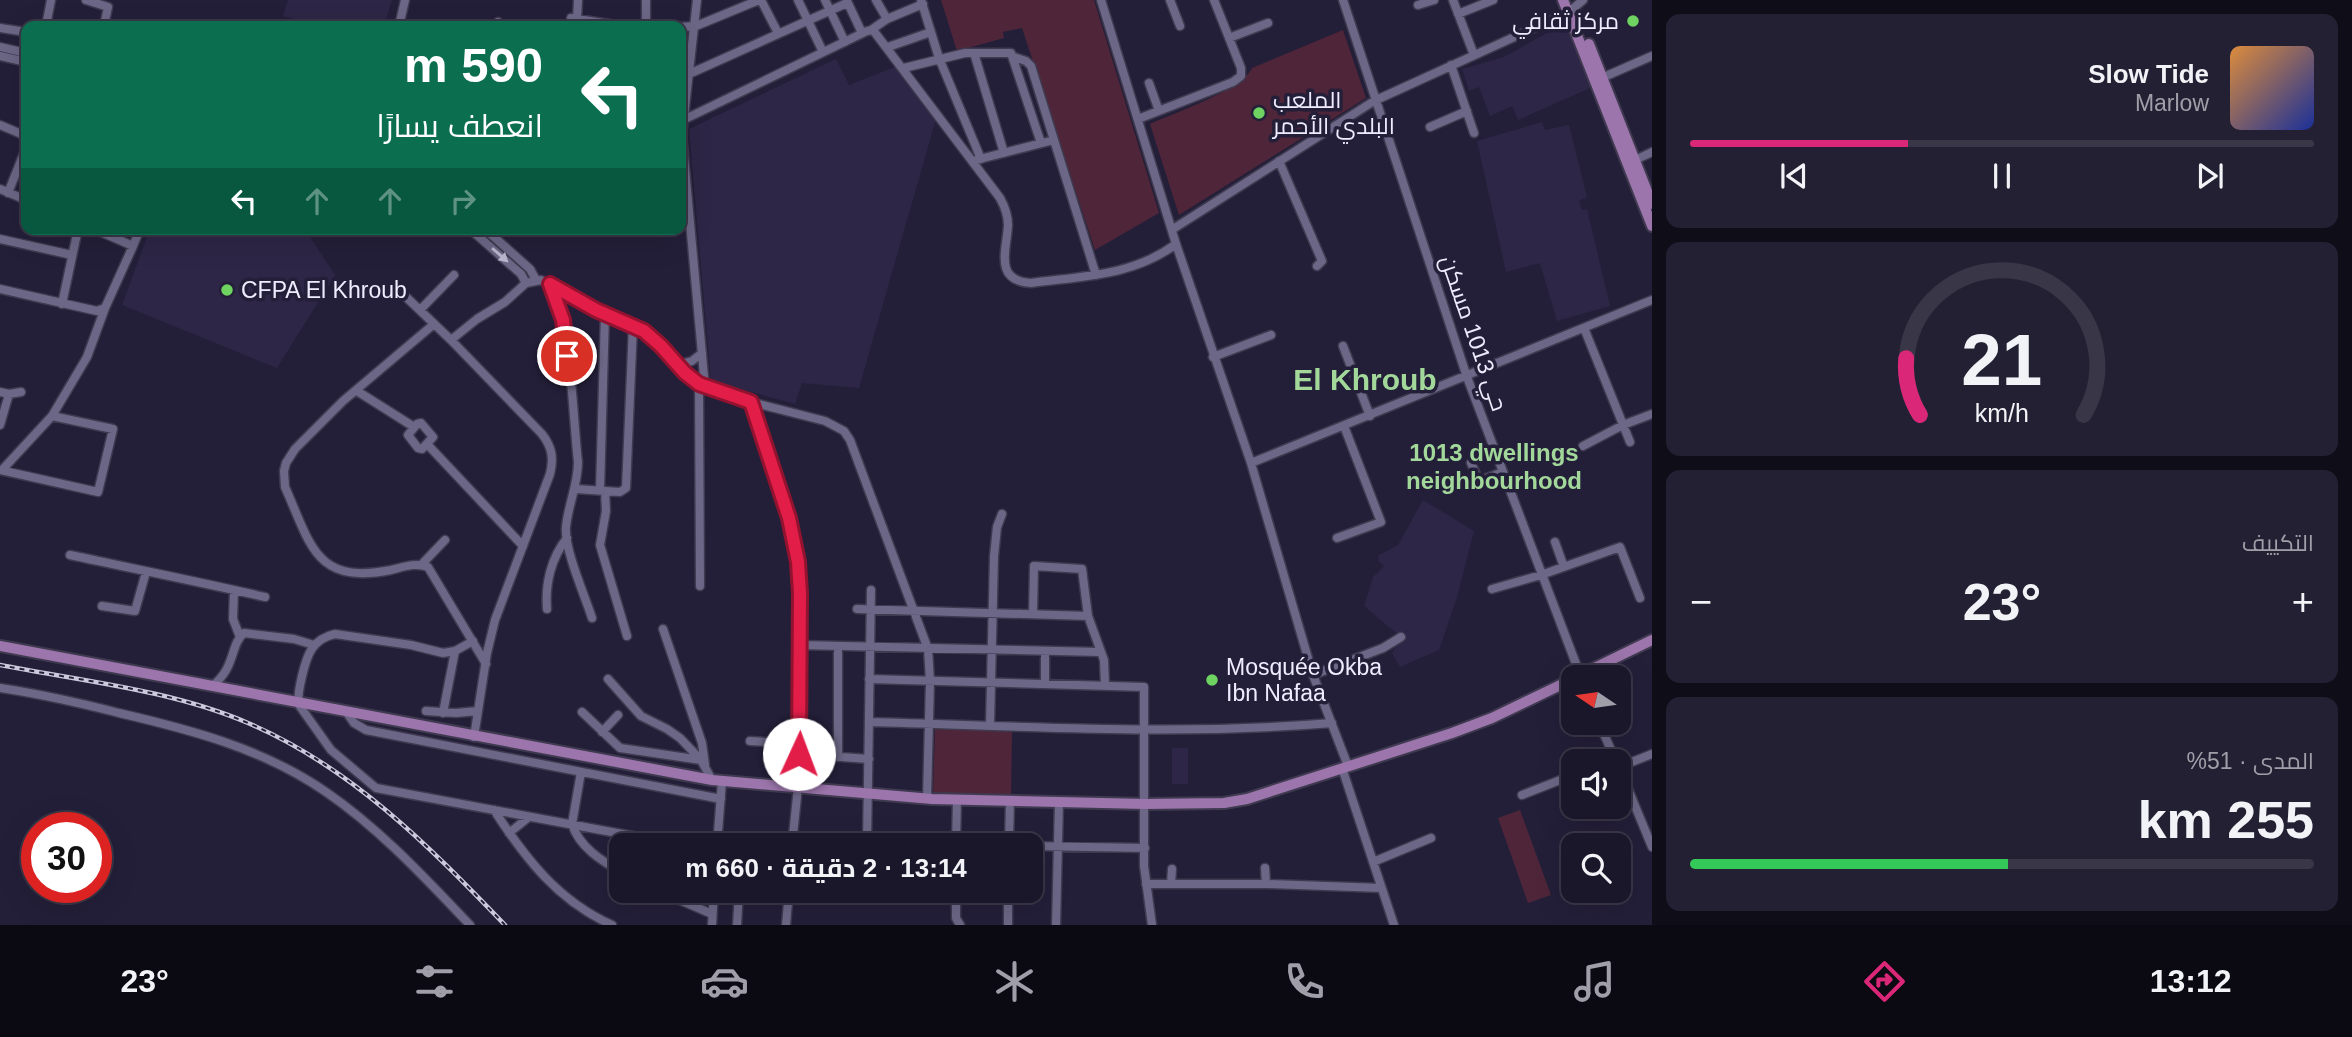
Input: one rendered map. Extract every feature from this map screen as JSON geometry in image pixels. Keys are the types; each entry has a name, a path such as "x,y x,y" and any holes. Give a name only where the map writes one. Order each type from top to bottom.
{"main road":[{"path":"1569,5 1652,204"},
{"path":"1599,79 1652,226"},
{"path":"1602,665 1652,640"},
{"path":"0,646 717,781 927,799 1145,804 1224,803 1247,799 1492,718 1561,685"},
{"path":"449,745 451,733"}],"street":[{"path":"47,21 51,0"},
{"path":"86,0 108,7 105,21"},
{"path":"399,21 405,0"},
{"path":"578,0 574,19 588,21"},
{"path":"646,0 646,21"},
{"path":"686,97 697,0"},
{"path":"686,27 696,26 760,0 778,33"},
{"path":"798,0 823,52"},
{"path":"825,0 845,42"},
{"path":"876,0 887,19"},
{"path":"1101,0 1176,244 1251,463 1313,675 1332,723 1394,925"},
{"path":"1170,0 1180,26"},
{"path":"1138,119 1233,82 1241,76 1241,68 1214,0"},
{"name":"حي 1013 مسكن","path":"1343,0 1374,101 1467,377 1574,665"},
{"path":"1418,5 1434,0"},
{"path":"1453,0 1474,55"},
{"path":"1458,14 1493,0"},
{"path":"1173,229 1363,104 1474,55 1583,0"},
{"path":"689,74 847,2 867,31"},
{"path":"686,119 922,2 939,58 977,160"},
{"path":"1229,38 1268,23"},
{"path":"0,28 21,31"},
{"path":"867,31 875,31 888,47 977,160 1000,198 1006,211 1008,226 1003,260 1012,277 1031,283 1116,272 1136,267 1176,244"},
{"path":"888,47 931,32"},
{"path":"0,47 21,51"},
{"path":"904,68 974,52 1006,52 1031,66 1096,275"},
{"path":"974,52 1004,153"},
{"path":"1599,79 1652,55"},
{"path":"0,56 21,61"},
{"path":"1014,57 1041,143"},
{"path":"1451,65 1474,133"},
{"path":"1149,83 1159,111"},
{"path":"1430,127 1467,111"},
{"path":"0,125 21,134"},
{"path":"977,160 1054,140"},
{"path":"1635,160 1652,152"},
{"path":"21,158 4,191 21,198"},
{"path":"1279,161 1322,261 1317,265"},
{"path":"686,182 702,354 700,586"},
{"path":"62,303 77,235"},
{"path":"108,235 133,246"},
{"path":"1,470 52,416 87,357 105,308 138,235"},
{"path":"477,235 521,274 526,283"},
{"path":"492,235 530,270 536,280"},
{"path":"0,239 72,255"},
{"path":"420,310 454,275"},
{"path":"451,340 477,319 500,306 526,283 536,280 550,284 633,326 656,341 677,365 702,385 751,402 825,421 844,431 850,440 928,649 930,681 927,799"},
{"path":"550,284 565,330 578,462 576,489 567,523 567,538 592,618"},
{"path":"0,289 97,312 105,308"},
{"path":"405,296 542,434 551,449 551,474 495,620 474,737"},
{"path":"1251,463 1652,300"},
{"path":"605,314 602,490 606,511 600,545 627,636"},
{"path":"434,324 335,408 290,455 284,471 285,488 311,546 324,562 341,572 361,575 422,564 445,540"},
{"path":"576,489 622,492 627,486 633,326"},
{"path":"1584,328 1630,442"},
{"path":"1213,357 1271,334"},
{"path":"1343,346 1370,416"},
{"path":"677,365 692,361 702,354"},
{"path":"357,391 414,427"},
{"path":"0,425 4,393 21,392"},
{"path":"751,402 794,540 800,585 799,754 793,833"},
{"path":"1583,446 1623,425 1652,414"},
{"path":"1,470 97,492 113,429 52,416"},
{"path":"421,424 432,435 433,438 428,444 420,449 409,438 408,433 421,424"},
{"path":"1337,538 1381,522 1344,426"},
{"path":"428,444 523,546"},
{"path":"1471,463 1479,481 1503,472"},
{"path":"990,725 994,543 1002,514"},
{"path":"547,609 548,580 557,553 567,538"},
{"path":"1555,542 1564,567"},
{"path":"1492,589 1620,547 1640,598"},
{"path":"70,555 265,597"},
{"path":"422,564 433,572 486,664"},
{"path":"1033,613 1034,566 1082,569 1088,616 1104,660 1105,685"},
{"path":"102,606 135,611 146,572"},
{"path":"212,686 230,666 240,637 233,619 234,590"},
{"path":"867,833 871,590"},
{"path":"857,609 1088,616"},
{"path":"663,629 703,748 703,763"},
{"path":"240,637 249,633 294,639 314,645"},
{"path":"472,641 443,653 411,645 335,635 320,640 306,659 298,702 328,748 376,788 619,833"},
{"path":"1313,675 1383,648 1401,637"},
{"path":"799,645 1100,652"},
{"path":"838,646 838,757"},
{"path":"443,713 455,650"},
{"path":"1045,651 1045,684"},
{"path":"608,679 641,716 676,735 717,781 721,799 718,833"},
{"path":"869,680 1144,687 1146,884 1152,925"},
{"path":"0,688 183,727 240,747 307,780 378,833 470,925"},
{"path":"426,710 443,713 478,711"},
{"path":"582,712 614,744 624,749 703,763"},
{"path":"347,713 354,723 366,730 721,799"},
{"path":"602,732 618,715"},
{"path":"870,722 1145,728 1275,727 1332,723"},
{"path":"1604,735 1610,748"},
{"path":"750,741 799,744"},
{"path":"799,754 869,759"},
{"path":"1631,762 1652,754"},
{"path":"581,772 572,824 580,840 609,864"},
{"path":"1522,795 1561,780"},
{"path":"1631,793 1650,834 1652,847"},
{"path":"956,833 957,799"},
{"path":"1009,833 1010,800"},
{"path":"1056,925 1059,801"},
{"path":"494,810 519,850 560,892 587,913 612,925"},
{"path":"509,833 530,817"},
{"path":"1373,863 1431,838"},
{"path":"1043,845 1145,848"},
{"path":"1265,868 1266,884"},
{"path":"1171,884 1172,869"},
{"path":"1146,884 1381,888"},
{"path":"687,903 712,914"},
{"path":"712,925 713,903"},
{"path":"737,925 738,903"},
{"path":"786,925 788,903"},
{"path":"956,903 956,918 960,925"},
{"path":"1008,903 1008,925"}],"shaded area":[{"path":"288,0 392,0 386,21 302,21 283,16"},
{"path":"941,0 1094,0 1159,213 1095,250 1022,28 1003,32 1004,38 957,51"},
{"path":"1565,23 1590,88 1518,120 1512,106 1490,116 1479,87 1469,91 1462,69 1504,57"},
{"name":"الملعب البلدي الأحمر","path":"1343,30 1366,98 1179,215 1150,124 1222,92 1246,76 1252,68"},
{"path":"836,59 849,85 895,67 936,119 859,388 802,383 795,404 711,381 689,129"},
{"path":"1542,122 1545,130 1569,125 1587,197 1579,201 1582,210 1587,209 1610,306 1557,321 1540,263 1506,272 1477,141"},
{"name":"CFPA El Khroub","path":"148,235 309,235 335,275 277,368 122,305"},
{"path":"1423,500 1474,531 1457,597 1439,650 1400,667 1392,653 1401,637 1364,606 1373,577 1384,566 1378,561 1379,555 1398,545"},
{"path":"935,729 1012,731 1011,795 933,793"},
{"path":"1172,748 1188,748 1188,784 1172,784"},
{"path":"1520,810 1551,895 1528,903 1498,818"}],"railway":[{"path":"0,665 188,702 248,723 285,741 321,762 386,810 447,866 505,925"}],"place":[{"name":"مركز ثقافي","path":"1633,21"},
{"name":"الملعب البلدي الأحمر","path":"1259,113"},
{"name":"CFPA El Khroub","path":"227,290"},
{"name":"Mosquée Okba Ibn Nafaa","path":"1212,680"}],"district":[{"name":"El Khroub","path":"1365,380"},
{"name":"1013 dwellings neighbourhood","path":"1494,467"}],"route":[{"path":"567,356 563,320 550,284 596,310 644,331 699,384 751,402 796,547 800,593 799,754"}]}
